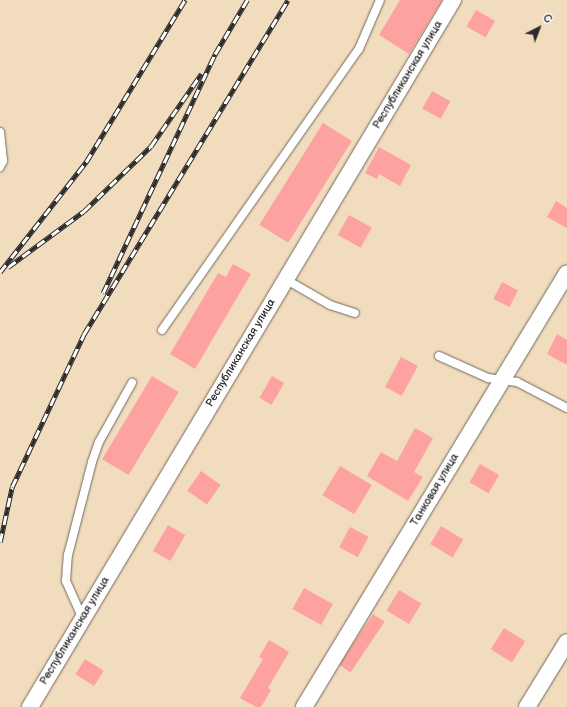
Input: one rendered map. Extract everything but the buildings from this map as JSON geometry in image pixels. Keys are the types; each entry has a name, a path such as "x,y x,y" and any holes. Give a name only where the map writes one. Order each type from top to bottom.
{"street":[{"name":"Республиканская улица","path":"30,707 285,278 453,0"},
{"name":"Танковая улица","path":"304,707 567,273"},
{"path":"527,707 567,642"}],"lane":[{"path":"162,330 359,49 380,0"},
{"path":"0,132 3,161 0,167"},
{"path":"285,278 330,305 355,313"},
{"path":"439,356 488,378 502,378 517,382 567,408"},
{"path":"83,619 66,581 68,555 92,462 99,442 132,383"}],"railway":[{"path":"0,272 86,162 185,0"},
{"path":"103,293 215,54 247,0"},
{"path":"0,542 12,487 84,334 288,0"},
{"path":"8,267 84,211 151,146 201,74"}]}
